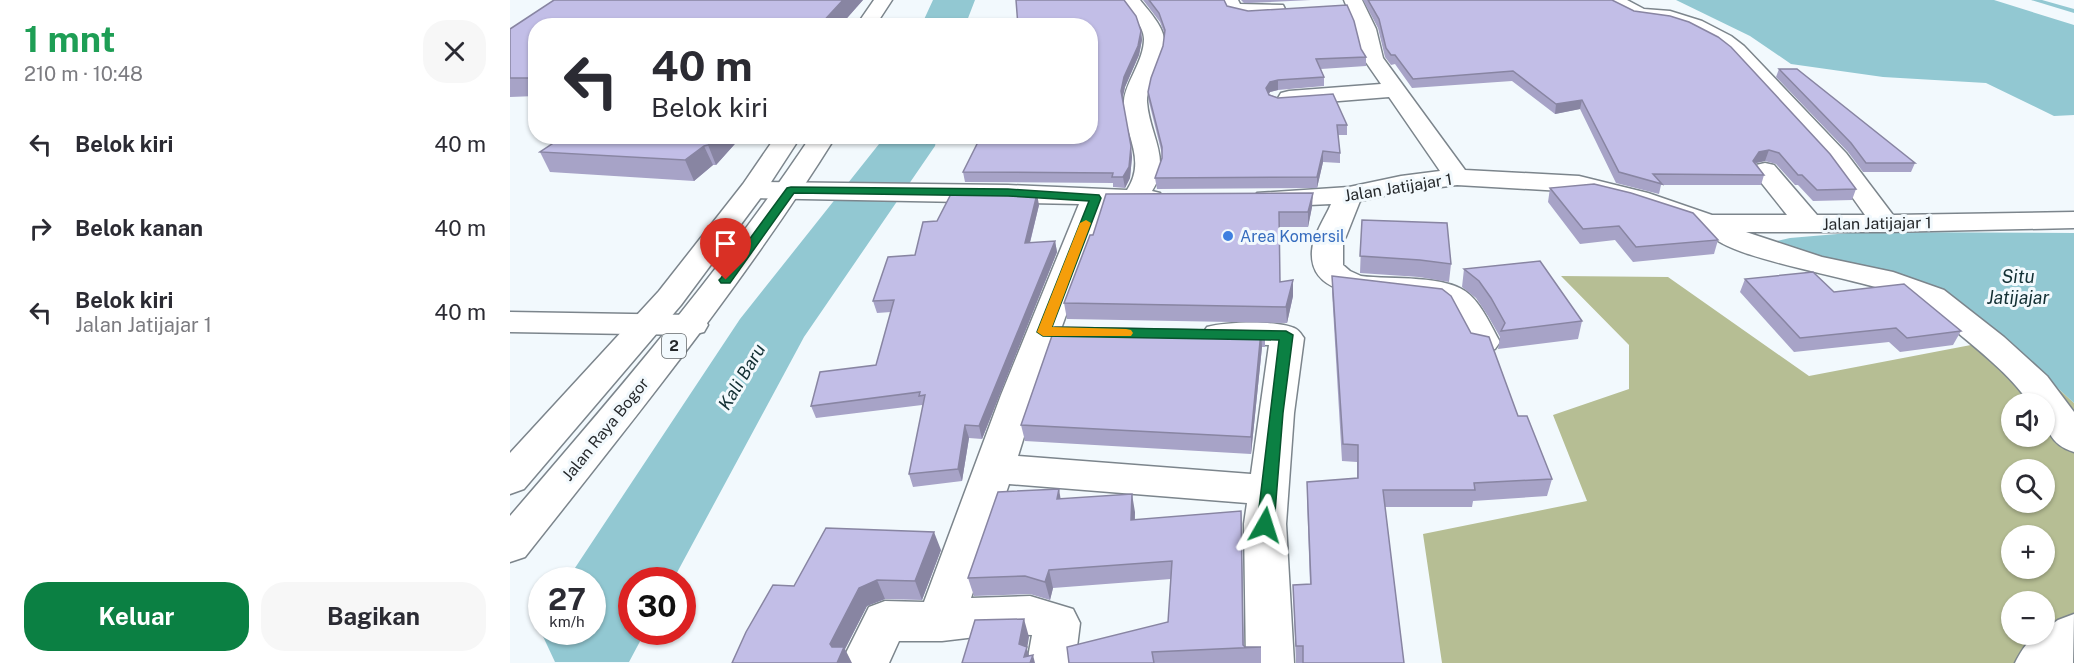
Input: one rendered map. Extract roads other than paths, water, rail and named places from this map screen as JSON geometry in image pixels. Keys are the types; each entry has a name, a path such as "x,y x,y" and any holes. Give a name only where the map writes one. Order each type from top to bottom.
{"main road":[{"path":"871,18 883,0"},
{"path":"1130,0 1144,17 1154,38 1150,60 1135,100 1148,159 1147,179 1134,199"},
{"path":"1229,0 1236,10 1297,8"},
{"path":"1613,0 1640,14 1670,16 1695,25 1724,40 1737,50 1837,158 1885,224"},
{"path":"1348,3 1366,29 1373,57 1456,177"},
{"path":"1279,99 1395,90"},
{"name":"2","path":"510,479 670,298 753,190 784,144"},
{"name":"Jalan Raya Bogor","path":"510,545 692,325 791,190 819,144"},
{"path":"1765,171 1809,224"},
{"name":"Jalan Jatijajar 1","path":"1239,199 1349,195 1401,184 1456,177 1579,184 1638,199 1710,223 1885,224 2074,220"},
{"path":"753,190 1008,193 1169,199"},
{"path":"1349,195 1327,252 1328,266 1335,278 1355,285 1434,291 1451,296 1463,306 1483,342"},
{"path":"940,621 1019,395 1095,198"},
{"path":"1710,223 1717,230 1745,242 1815,264 1882,279 1933,297 1992,344 2035,384 2074,439"},
{"path":"510,322 692,325"},
{"path":"1043,332 1079,332"},
{"path":"1187,334 1286,335 1265,525 1270,663"},
{"path":"995,469 1269,490"},
{"path":"865,663 885,621 940,621 993,615 1041,615 1058,623 1051,663"},
{"path":"2039,663 2074,634"}],"water":[{"path":"1676,0 1994,0 2074,25 2074,115 2054,116 1986,83 1883,77 1791,64 1750,36"},
{"name":"Situ Jatijajar","path":"1861,232 2074,233 2074,403 2050,381 1997,340 1772,242 1790,238"}],"waterway":[{"name":"Kali Baru","path":"946,18 954,0"},
{"path":"2034,0 2074,11"},
{"name":"Kali Baru","path":"606,606 767,335 907,144"}],"place":[{"name":"Area Komersil","path":"1228,236"}]}
